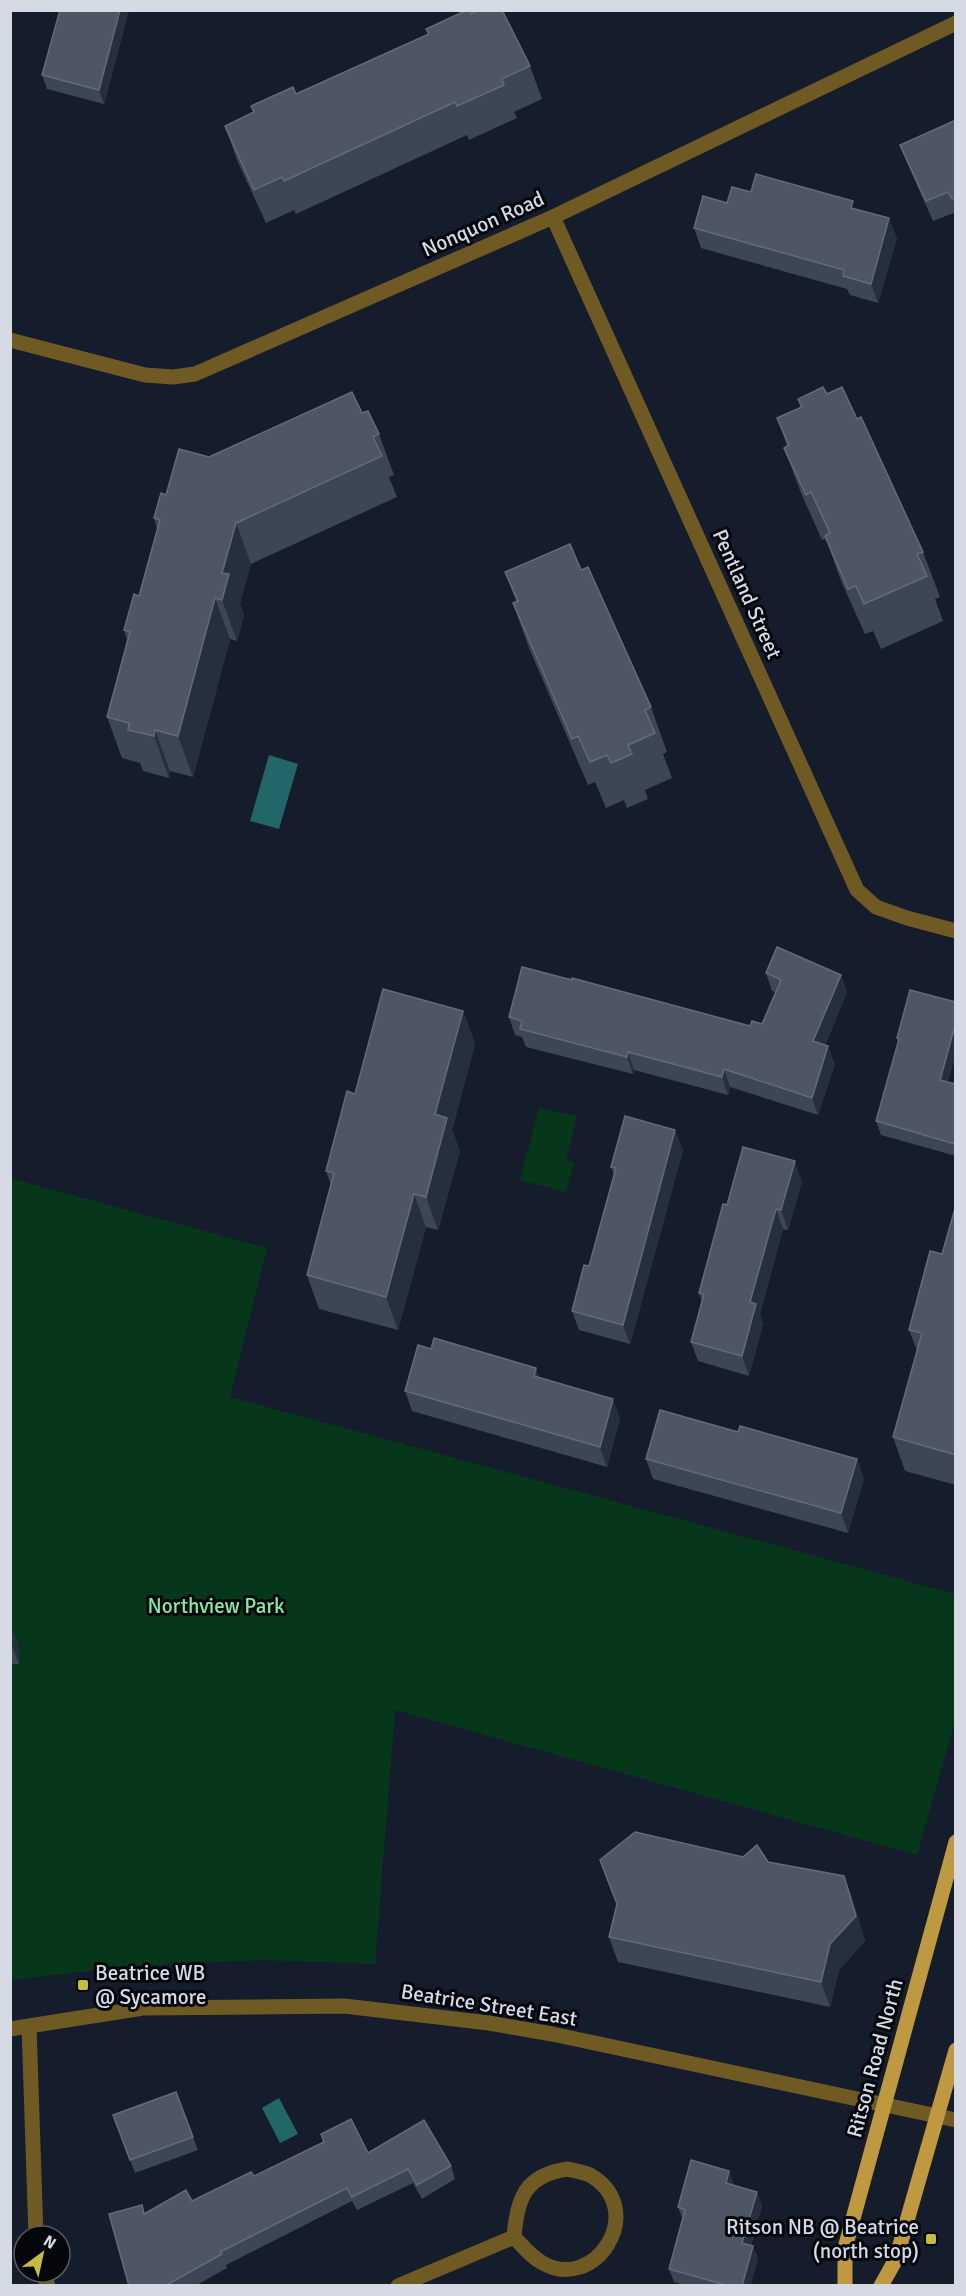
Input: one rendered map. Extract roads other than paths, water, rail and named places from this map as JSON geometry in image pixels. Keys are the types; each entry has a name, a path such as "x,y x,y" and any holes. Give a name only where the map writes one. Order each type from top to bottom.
{"main road":[{"name":"Ritson Road North","path":"845,2286 845,2248 956,1842"},
{"path":"881,2286 896,2259 956,2050"}],"street":[{"name":"Nonquon Road","path":"10,340 145,375 172,377 195,374 553,218 956,23"},
{"name":"Pentland Street","path":"553,218 858,890 876,908 956,931"},
{"name":"Beatrice Street East","path":"10,2029 143,2008 344,2006 489,2023 552,2034 956,2120"},
{"path":"29,2026 36,2224"},
{"path":"567,2169 588,2174 602,2184 616,2212 615,2227 609,2244 603,2252 589,2263 569,2269 551,2267 540,2262 514,2237 516,2214 523,2194 534,2180 550,2171 567,2169"},
{"path":"399,2286 514,2237"}],"place":[{"name":"Beatrice WB @ Sycamore","path":"83,1985"},
{"name":"Ritson NB @ Beatrice (north stop)","path":"931,2239"}],"park label":[{"name":"Northview Park","path":"216,1606"}]}
